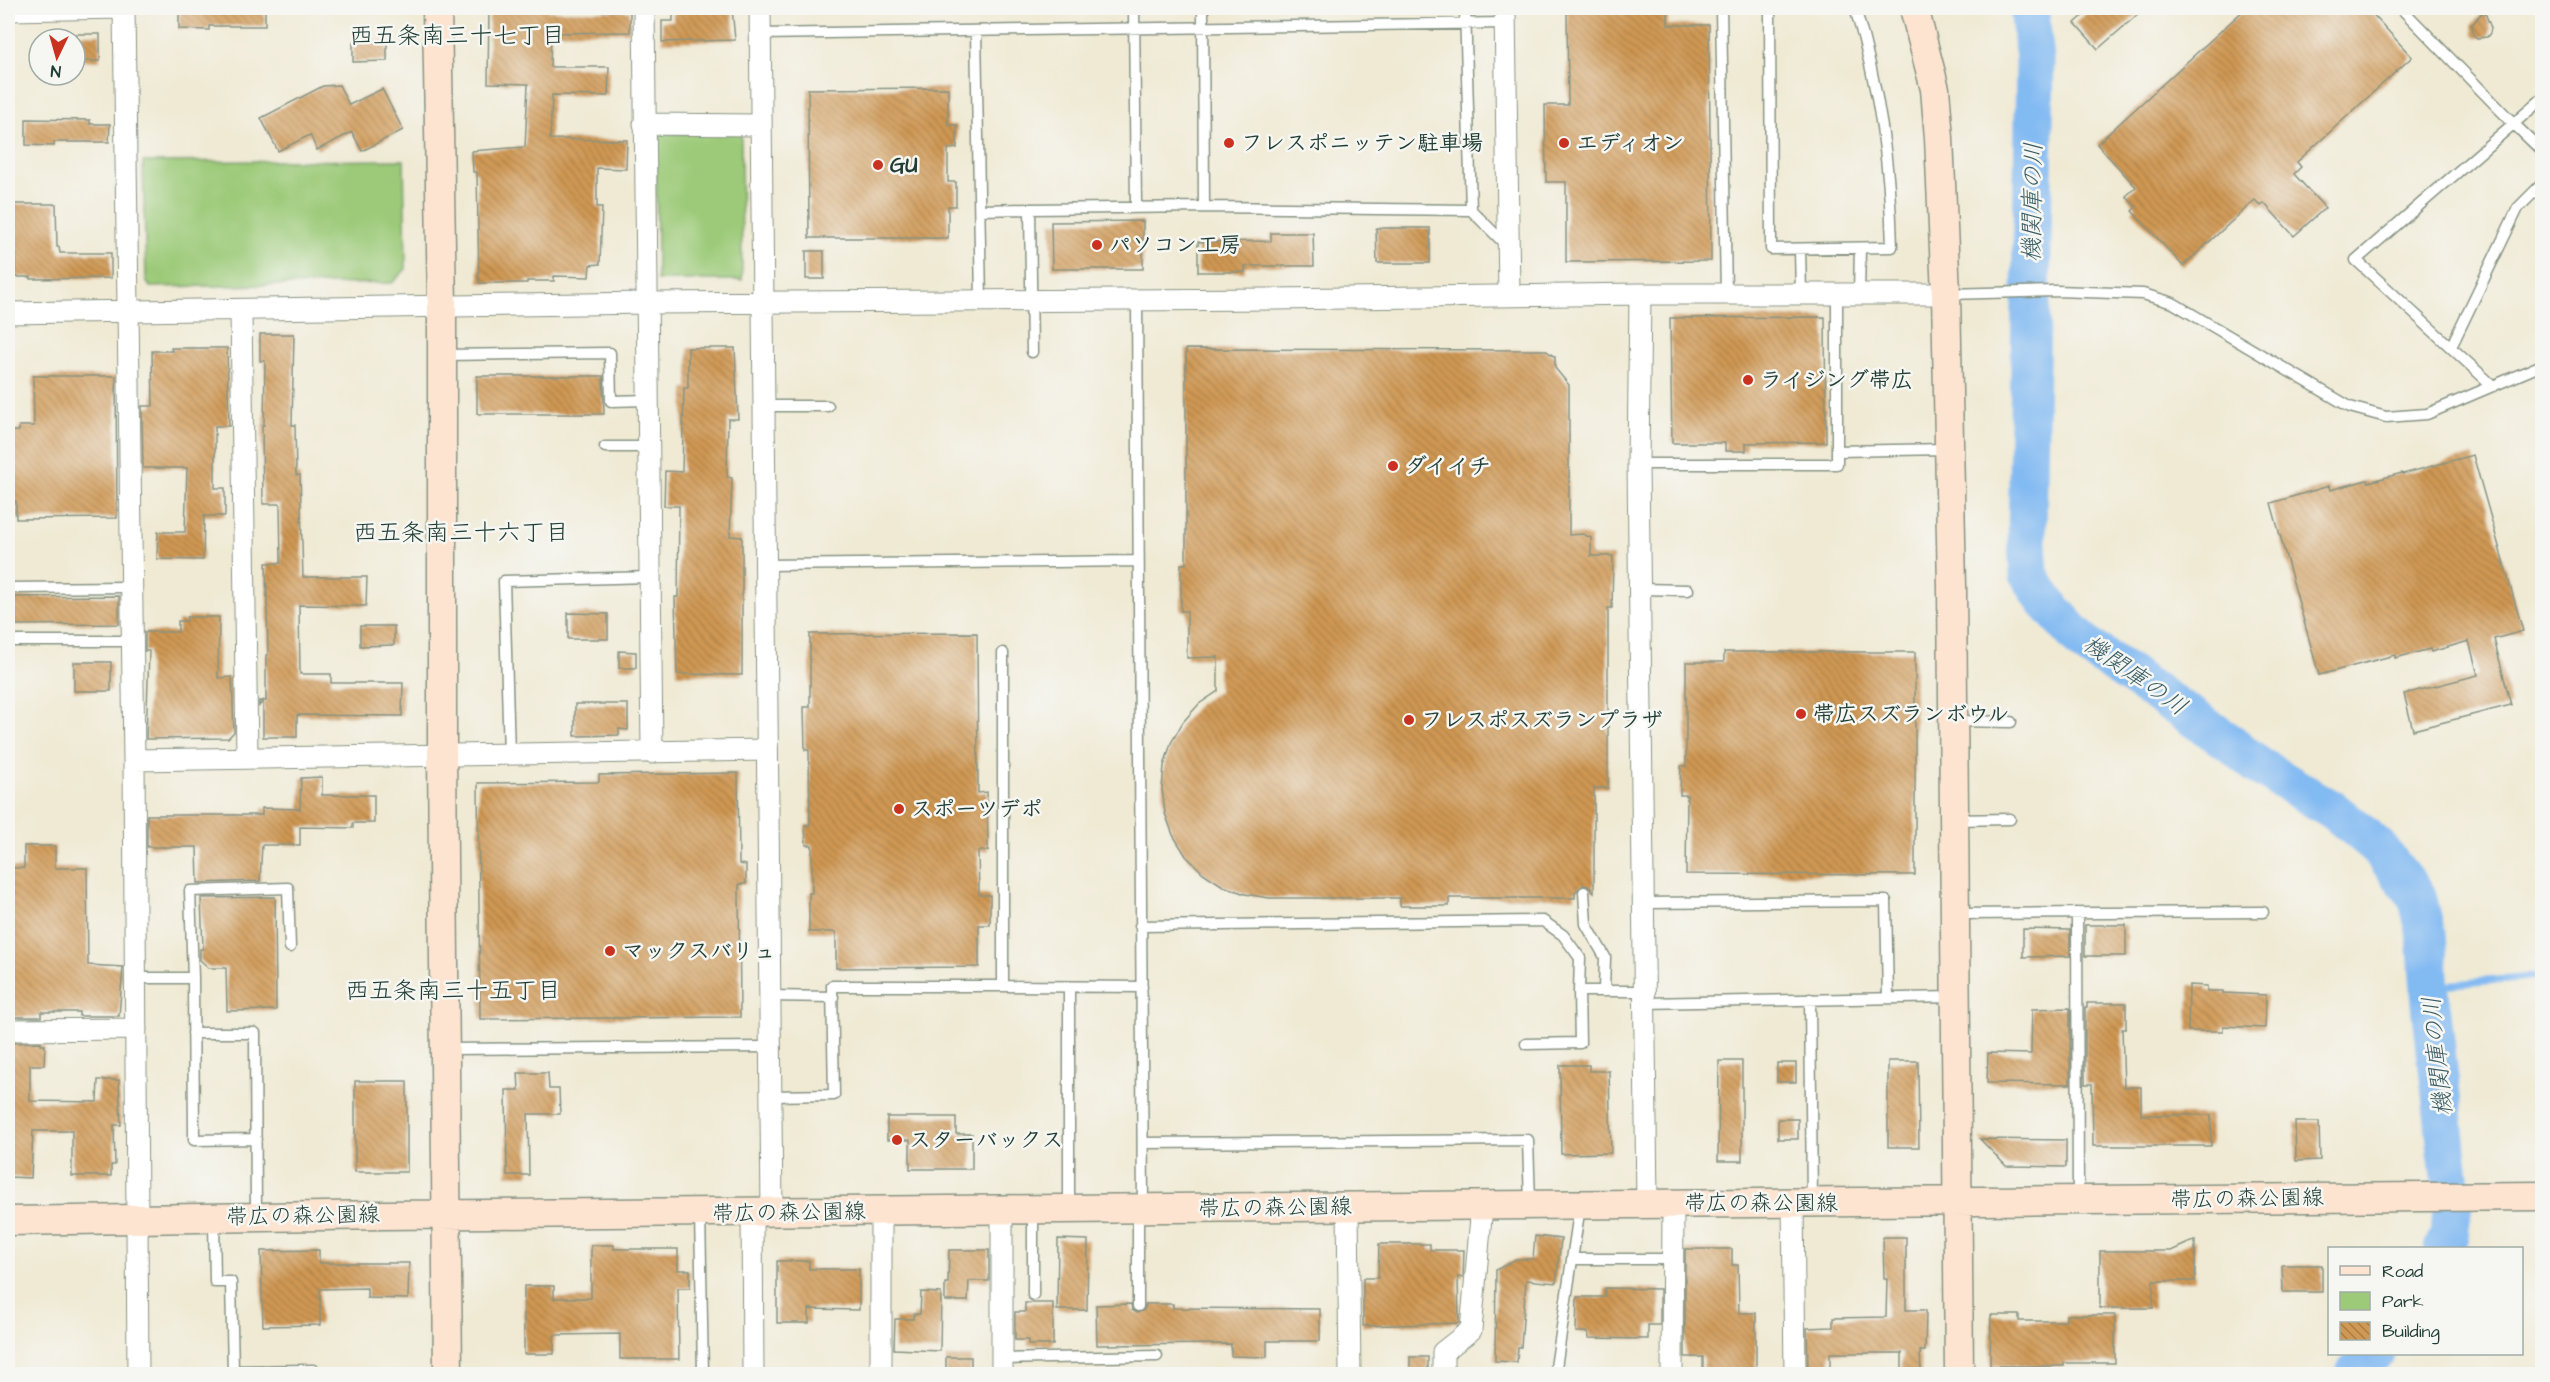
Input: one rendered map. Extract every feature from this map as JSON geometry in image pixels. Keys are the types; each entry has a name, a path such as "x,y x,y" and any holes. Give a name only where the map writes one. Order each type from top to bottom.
{"street":[{"path":"8,10 124,8 134,760 138,1374"},
{"path":"437,8 442,307 442,755 448,1374"},
{"path":"644,8 652,753"},
{"path":"753,1374 770,1096 760,8"},
{"path":"1914,8 1935,89 1940,138 1946,294 1959,1374"},
{"path":"1506,15 1509,296"},
{"path":"644,124 760,125"},
{"path":"1640,294 1638,464 1645,997 1660,1204 1673,1259 1672,1374"},
{"path":"8,313 647,303 1640,294 1946,294"},
{"path":"241,310 247,758"},
{"path":"134,760 766,750"},
{"path":"8,1030 136,1029"},
{"name":"帯広の森公園線","path":"8,1221 2542,1196"},
{"path":"1795,1374 1802,1202"},
{"path":"1443,1374 1443,1352 1471,1330 1482,1206"},
{"path":"1348,1208 1350,1374"},
{"path":"1002,1211 1002,1366"},
{"path":"881,1212 881,1374"}],"lane":[{"path":"1134,8 1136,208"},
{"path":"1203,8 1204,207"},
{"path":"1465,8 1471,210"},
{"path":"1721,8 1726,294"},
{"path":"1770,8 1771,249 1892,247 1891,195 1879,98 1855,8"},
{"path":"2401,8 2542,151"},
{"path":"760,34 1466,24 1506,15"},
{"path":"976,31 981,301"},
{"path":"2493,386 2356,260 2542,99"},
{"path":"2451,347 2518,208 2542,184"},
{"path":"980,210 1204,207 1471,210 1509,247"},
{"path":"1030,209 1032,352"},
{"path":"1859,294 1860,248"},
{"path":"1800,249 1801,294"},
{"path":"1946,294 2056,291 2143,294 2173,303 2350,407 2386,417 2427,414 2542,365"},
{"path":"1638,464 1837,464 1837,294"},
{"path":"1137,300 1143,1143 1138,1306"},
{"path":"442,355 610,353 611,401 648,400"},
{"path":"765,406 828,406"},
{"path":"605,447 649,447"},
{"path":"1837,451 1949,449"},
{"path":"765,565 1138,561"},
{"path":"509,754 504,581 650,577"},
{"path":"8,588 131,587"},
{"path":"1640,589 1688,590"},
{"path":"8,640 132,641"},
{"path":"1003,653 1004,986"},
{"path":"1952,721 2012,722"},
{"path":"1954,819 2010,819"},
{"path":"256,1140 194,1140 190,891 288,888 290,947"},
{"path":"1584,892 1587,924 1605,957 1604,991"},
{"path":"1644,903 1886,902 1888,998"},
{"path":"1953,914 2263,912"},
{"path":"2077,913 2078,1201"},
{"path":"1140,926 1543,921 1563,935 1580,958 1580,1043 1526,1044"},
{"path":"135,978 193,978"},
{"path":"770,1096 834,1095 832,986 1142,987"},
{"path":"1069,987 1069,1210"},
{"path":"1579,991 1604,991 1645,997 1809,999 1954,997"},
{"path":"769,996 833,997"},
{"path":"1802,1202 1809,999"},
{"path":"193,1033 255,1033 256,1217"},
{"path":"445,1049 770,1047"},
{"path":"1143,1143 1528,1140 1530,1206"},
{"path":"1555,1374 1580,1206"},
{"path":"1032,1211 1033,1295"},
{"path":"700,1214 703,1374"},
{"path":"214,1218 215,1282 231,1282 233,1373 313,1370"},
{"path":"1572,1259 1673,1259"},
{"path":"1002,1366 1157,1356"}],"green space":[{"path":"741,133 742,280 657,280 656,134"},
{"path":"404,160 406,269 392,283 150,287 146,280 143,162"}],"building":[{"path":"179,8 265,8 265,26 209,26 209,30 179,29"},
{"path":"489,8 630,11 630,32 551,33 550,67 609,67 608,96 552,95 550,139 627,140 626,169 597,168 597,207 602,207 600,264 590,265 589,277 554,276 554,281 479,283 477,172 473,172 472,151 525,147 528,84 488,83"},
{"path":"673,8 732,8 735,40 662,42 662,21 673,21"},
{"path":"1567,8 1668,8 1668,25 1709,25 1711,261 1566,262 1566,182 1546,182 1545,105 1568,105"},
{"path":"2092,8 2145,8 2098,49 2075,23"},
{"path":"2246,8 2367,8 2412,57 2297,162 2301,167 2294,174 2325,208 2294,236 2264,203 2261,206 2255,200 2183,266 2132,211 2136,207 2126,196 2136,187 2097,144"},
{"path":"2484,10 2491,28 2490,33 2487,37 2477,38 2473,35 2472,25"},
{"path":"87,34 100,34 100,61 87,61"},
{"path":"387,41 387,61 353,62 353,42"},
{"path":"339,85 349,105 382,89 403,130 362,151 352,132 317,150 310,135 278,151 261,118 323,86"},
{"name":"GU","path":"948,88 948,125 957,125 957,148 948,149 948,182 956,182 956,206 948,206 948,238 809,238 808,89"},
{"path":"26,119 90,120 90,124 110,124 109,142 54,142 54,146 26,145"},
{"path":"10,204 56,204 57,247 60,253 111,253 111,278 31,279 31,277 15,277 15,226 10,226"},
{"name":"パソコン工房","path":"1143,221 1143,269 1052,269 1051,222"},
{"path":"1376,228 1430,228 1430,263 1377,263"},
{"path":"1271,233 1313,233 1314,266 1245,266 1245,272 1198,272 1198,242 1271,241"},
{"path":"806,251 824,251 824,279 806,279"},
{"name":"ライジング帯広","path":"1825,317 1826,442 1746,443 1746,451 1725,451 1725,443 1672,443 1670,318"},
{"path":"260,334 294,334 292,425 295,425 296,475 300,475 303,577 367,577 366,606 299,605 300,674 331,674 331,683 403,683 402,716 297,715 297,737 263,737 263,701 266,701 266,655 268,655 266,563 281,563 280,504 263,504 262,425 264,425 265,361 260,361"},
{"path":"171,348 227,348 229,426 215,426 215,488 225,488 225,516 204,516 203,560 157,559 158,532 185,532 187,468 143,468 142,406 153,406 152,351 172,351"},
{"path":"688,348 735,348 738,419 728,419 727,477 732,478 730,536 742,537 742,675 677,674 675,597 678,597 679,506 664,506 665,471 682,472 684,388 688,388"},
{"path":"1186,349 1545,350 1555,357 1555,368 1569,385 1569,535 1583,534 1591,538 1591,556 1613,556 1612,608 1608,608 1608,788 1594,788 1594,892 1588,886 1583,885 1575,892 1575,898 1449,898 1449,906 1400,906 1400,898 1269,898 1245,894 1223,886 1203,873 1186,856 1173,835 1165,813 1162,789 1164,766 1171,743 1183,722 1199,704 1218,691 1218,657 1187,658 1187,611 1181,611 1181,564 1186,564"},
{"path":"33,376 116,376 117,518 16,519 16,501 8,501 8,431 19,431 19,426 34,426"},
{"path":"477,376 603,376 604,414 477,414"},
{"path":"2473,455 2523,631 2494,639 2511,705 2413,730 2404,694 2478,675 2469,641 2431,652 2430,649 2395,658 2395,655 2319,675 2271,503 2329,486 2330,490 2367,480 2368,482"},
{"path":"119,596 119,624 8,625 8,597"},
{"path":"568,613 608,614 608,639 568,639"},
{"path":"187,617 219,617 218,678 232,677 234,732 228,738 146,739 149,651 145,651 145,632 178,632 178,621 187,621"},
{"path":"360,626 394,626 394,645 360,646"},
{"name":"スポーツデポ","path":"977,633 978,793 987,792 988,851 978,851 979,895 990,895 990,925 979,925 979,967 836,968 836,932 809,932 812,845 806,845 805,825 810,825 809,750 805,750 804,707 810,707 810,634"},
{"path":"619,651 636,652 636,668 619,668"},
{"name":"帯広スズランボウル","path":"1724,652 1915,652 1915,875 1686,874 1687,795 1680,795 1681,766 1686,766 1686,662 1724,662"},
{"path":"74,662 111,662 111,691 74,691"},
{"path":"575,704 628,704 628,730 619,729 619,735 575,736"},
{"name":"マックスバリュ","path":"738,773 739,864 746,865 746,884 739,884 740,1017 480,1019 478,783 599,782 599,775"},
{"path":"322,777 322,795 374,795 374,823 353,823 353,828 300,827 300,845 262,845 260,881 198,883 197,847 147,847 147,815 262,815 262,808 300,809 301,778"},
{"path":"24,846 55,846 55,868 87,868 88,965 123,967 119,1016 79,1016 79,1012 41,1012 41,1017 8,1017 8,868 24,868"},
{"path":"275,897 276,1010 227,1011 226,968 209,968 200,960 200,949 203,949 201,898"},
{"path":"2085,925 2126,925 2126,956 2085,956"},
{"path":"2023,929 2070,930 2070,956 2023,957"},
{"path":"2189,985 2207,986 2207,991 2266,995 2265,1028 2223,1026 2223,1031 2188,1031"},
{"path":"2087,1003 2126,1003 2126,1029 2122,1029 2124,1087 2141,1087 2141,1115 2211,1115 2211,1146 2093,1146 2092,1084 2085,1084 2085,1008 2087,1008"},
{"path":"2070,1008 2070,1084 1987,1083 1988,1053 2031,1054 2032,1009"},
{"path":"41,1042 41,1045 45,1045 44,1065 30,1065 30,1101 97,1102 98,1080 119,1080 121,1125 114,1125 115,1165 111,1165 111,1176 72,1176 72,1131 33,1131 31,1178 8,1177 8,1043"},
{"path":"1719,1061 1742,1061 1742,1161 1718,1161"},
{"path":"1888,1061 1918,1061 1919,1147 1888,1147"},
{"path":"1777,1063 1796,1063 1796,1082 1777,1082"},
{"path":"1560,1065 1589,1065 1589,1071 1609,1071 1611,1153 1561,1154"},
{"path":"518,1073 548,1073 549,1089 559,1089 560,1114 528,1114 529,1175 507,1175 506,1090 519,1090"},
{"path":"355,1081 407,1081 407,1172 355,1172"},
{"path":"887,1117 956,1117 956,1134 972,1134 972,1169 910,1169 910,1140 887,1140"},
{"path":"1778,1119 1798,1119 1798,1139 1778,1139"},
{"path":"2295,1122 2319,1122 2320,1160 2296,1161"},
{"path":"1980,1139 2066,1140 2066,1167 2006,1166"},
{"path":"1535,1236 1561,1239 1556,1283 1526,1280 1521,1347 1518,1347 1517,1362 1495,1361 1496,1270 1516,1259 1533,1259"},
{"path":"1883,1237 1906,1237 1906,1310 1926,1310 1925,1351 1920,1351 1921,1374 1902,1374 1902,1353 1830,1353 1830,1374 1808,1374 1807,1328 1833,1327 1833,1318 1886,1317 1887,1279 1884,1279"},
{"path":"1058,1239 1088,1240 1087,1310 1057,1310"},
{"path":"2195,1240 2195,1281 2153,1281 2153,1308 2100,1308 2100,1251 2171,1251"},
{"path":"1379,1244 1430,1244 1430,1250 1464,1250 1463,1277 1458,1277 1459,1323 1363,1326 1363,1278 1378,1278"},
{"path":"591,1245 614,1245 614,1249 678,1249 678,1270 690,1270 690,1288 678,1288 679,1359 620,1359 620,1334 554,1335 554,1354 524,1354 524,1286 554,1286 554,1298 591,1298"},
{"path":"1685,1249 1732,1249 1732,1265 1738,1265 1739,1313 1756,1313 1756,1374 1703,1370 1703,1357 1685,1357"},
{"path":"319,1250 319,1263 409,1263 408,1299 367,1298 367,1288 320,1289 320,1325 263,1326 261,1251"},
{"path":"949,1250 989,1250 989,1281 969,1281 968,1301 945,1301"},
{"path":"777,1261 809,1261 809,1269 859,1269 859,1310 809,1309 809,1323 777,1323"},
{"path":"2282,1265 2322,1265 2322,1292 2283,1292"},
{"path":"1605,1288 1660,1289 1660,1325 1648,1325 1648,1339 1589,1338 1588,1332 1576,1332 1577,1297 1605,1297"},
{"path":"921,1292 941,1293 940,1351 894,1349 895,1319 913,1319 914,1314 920,1314"},
{"path":"1025,1303 1053,1303 1053,1345 1028,1345 1028,1340 1015,1340 1015,1312 1025,1312"},
{"path":"1131,1304 1132,1310 1137,1313 1144,1310 1146,1304 1173,1304 1173,1308 1320,1309 1320,1341 1267,1341 1267,1357 1231,1356 1231,1344 1097,1345 1096,1305"},
{"path":"1991,1315 2019,1315 2019,1321 2066,1321 2066,1315 2115,1315 2115,1363 1990,1366"},
{"path":"946,1357 971,1357 971,1374 946,1374"},
{"path":"1410,1357 1428,1357 1428,1374 1410,1374"}],"waterway":[{"name":"機関庫の川","path":"2029,8 2035,59 2027,543 2029,575 2046,602 2084,644 2232,744 2257,765 2333,810 2377,846 2417,896 2426,934 2431,1004 2453,1204 2449,1236 2444,1247"},
{"path":"2431,986 2542,976"},
{"name":"機関庫の川","path":"2355,1374 2374,1355"}],"place":[{"name":"フレスポニッテン駐車場","path":"1229,143"},
{"name":"エディオン","path":"1564,143"},
{"name":"GU","path":"878,165"},
{"name":"パソコン工房","path":"1097,245"},
{"name":"ライジング帯広","path":"1748,380"},
{"name":"ダイイチ","path":"1393,466"},
{"name":"帯広スズランボウル","path":"1801,714"},
{"name":"フレスポスズランプラザ","path":"1409,720"},
{"name":"スポーツデポ","path":"899,809"},
{"name":"マックスバリュ","path":"610,951"},
{"name":"スターバックス","path":"897,1140"}],"district":[{"name":"西五条南三十七丁目","path":"457,36"},
{"name":"西五条南三十六丁目","path":"461,533"},
{"name":"西五条南三十五丁目","path":"453,991"}]}
